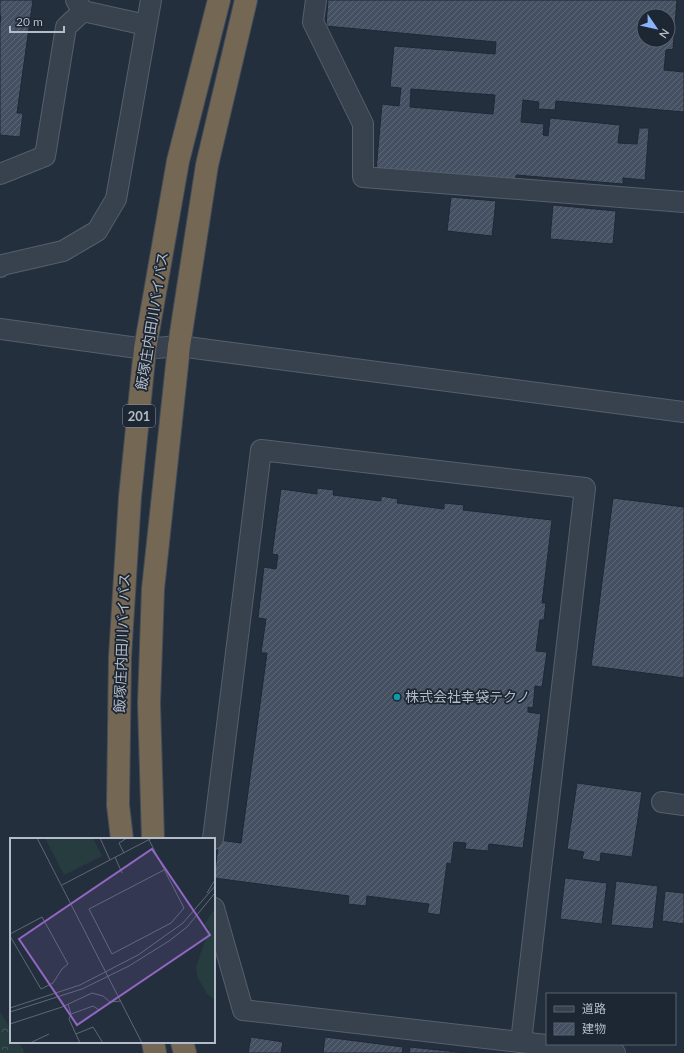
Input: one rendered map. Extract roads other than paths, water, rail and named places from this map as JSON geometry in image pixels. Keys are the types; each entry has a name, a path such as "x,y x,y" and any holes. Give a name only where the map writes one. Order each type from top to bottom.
{"highway":[{"name":"飯塚庄内田川バイパス","path":"122,838 118,805 120,657 130,497 145,349 178,161 219,0"},
{"name":"飯塚庄内田川バイパス","path":"154,838 148,704 153,589 179,346 207,165 246,0"},
{"path":"153,1043 156,1053"}],"street":[{"path":"0,267 2,265 63,251 97,231 116,199 151,0"},
{"path":"316,0 313,22 363,124 363,177 684,202"},
{"path":"0,174 45,156 66,27 80,5 146,26"},
{"path":"0,329 145,349 179,346 684,412"},
{"path":"213,838 261,450 585,488 521,1042"},
{"path":"662,802 684,806"},
{"path":"215,912 243,1010 546,1045"},
{"path":"547,1045 615,1053"}],"place":[{"name":"株式会社幸袋テクノ","path":"397,697"}]}
